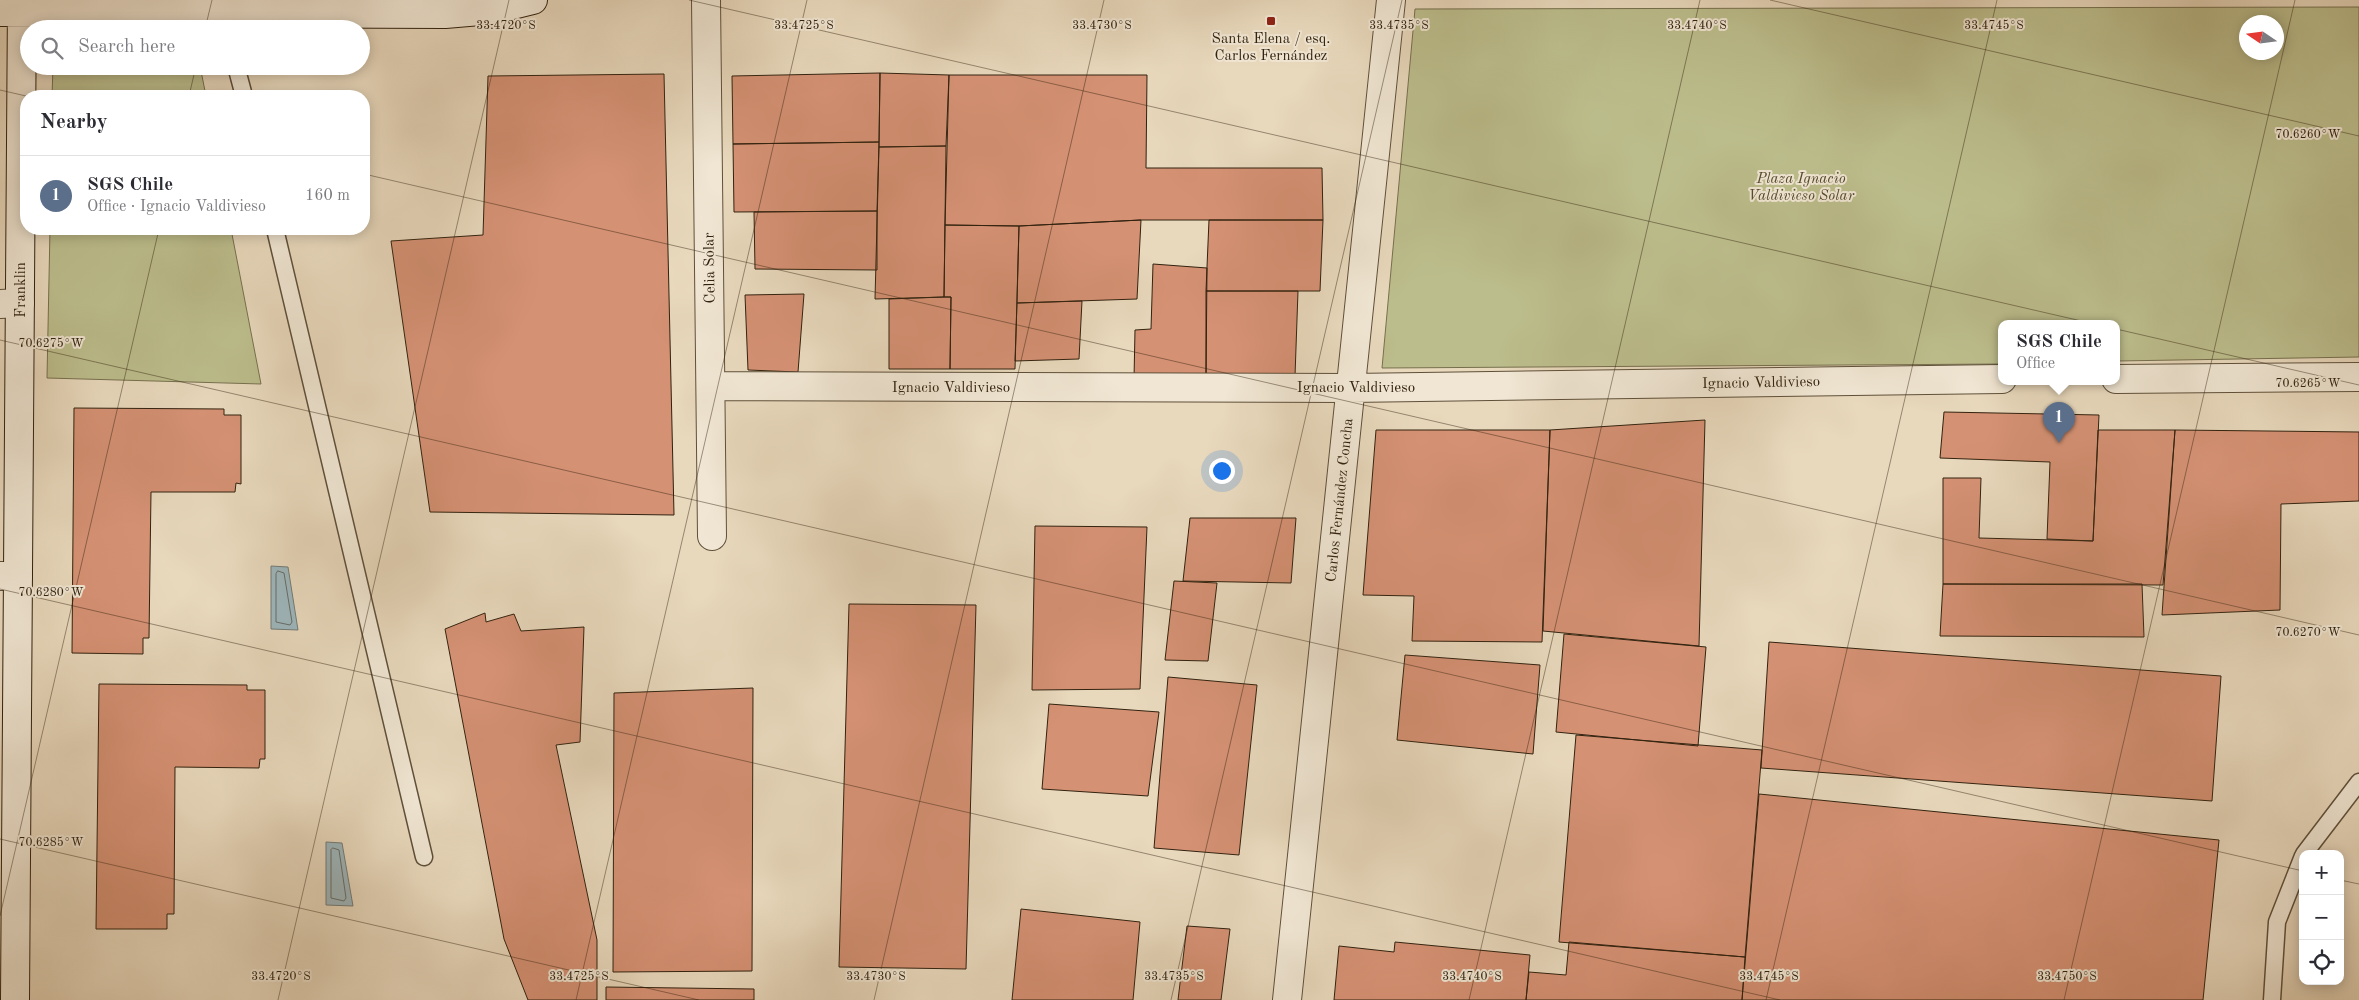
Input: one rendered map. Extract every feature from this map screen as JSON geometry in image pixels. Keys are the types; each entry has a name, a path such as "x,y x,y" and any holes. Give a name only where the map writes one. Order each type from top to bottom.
{"street":[{"path":"260,20 461,14 492,10 533,0"},
{"name":"Celia Solar","path":"706,0 712,536"},
{"name":"Carlos Fernández Concha","path":"1286,1000 1391,0"},
{"path":"14,8 210,20"},
{"name":"Franklin","path":"14,8 10,304 8,852 15,1000"},
{"path":"2120,378 2359,377"},
{"name":"Ignacio Valdivieso","path":"711,386 1351,388 1998,379"}],"lane":[{"path":"238,75 242,90"},
{"path":"276,235 424,857"},
{"path":"2307,850 2359,782"},
{"path":"2272,1000 2277,922 2299,865"}],"green space":[{"name":"Plaza Ignacio Valdivieso Solar","path":"2359,7 2359,357 2120,361 2120,320 1998,320 1998,364 1382,368 1415,9"},
{"path":"53,75 202,75 205,90 52,90"},
{"path":"50,235 232,235 261,384 47,378"}],"water":[{"path":"271,566 288,567 298,630 271,629"},
{"path":"326,842 342,843 353,906 326,905"}],"building":[{"path":"880,73 879,142 733,144 732,76"},
{"path":"880,73 949,75 946,146 879,147"},
{"path":"664,74 674,515 430,512 391,241 483,235 488,76"},
{"path":"949,75 1147,75 1146,168 1322,168 1323,220 1141,220 1019,226 945,225"},
{"path":"879,142 877,211 734,212 733,144"},
{"path":"946,146 944,297 875,299 879,147"},
{"path":"877,211 877,270 755,269 754,212"},
{"path":"1141,220 1137,299 1017,303 1019,226"},
{"path":"1209,220 1323,220 1320,291 1206,291"},
{"path":"945,225 1019,226 1015,369 950,369 951,297 944,297"},
{"path":"1153,264 1207,268 1206,378 1134,379 1135,330 1151,329"},
{"path":"1206,291 1298,291 1295,376 1206,378"},
{"path":"804,294 798,372 748,370 745,295"},
{"path":"951,297 950,369 889,369 889,299"},
{"path":"1082,301 1079,359 1015,361 1017,303"},
{"path":"74,408 224,409 224,415 241,415 241,484 236,483 235,492 151,492 149,638 143,638 143,654 72,653"},
{"path":"1944,412 2099,415 2093,541 2047,539 2050,462 1940,458"},
{"path":"1705,420 1699,646 1543,631 1550,430"},
{"path":"1376,430 1550,430 1542,642 1412,641 1414,596 1363,595"},
{"path":"2098,430 2175,430 2163,585 1943,584 1943,478 1981,478 1979,538 2093,541"},
{"path":"2175,430 2359,432 2359,501 2281,504 2280,610 2162,615"},
{"path":"1190,518 1296,518 1291,583 1183,581"},
{"path":"1035,526 1147,527 1140,689 1032,690"},
{"path":"1174,581 1217,583 1208,661 1165,660"},
{"path":"1943,584 2142,584 2144,637 1940,636"},
{"path":"849,604 976,605 966,969 839,967"},
{"path":"485,613 486,622 514,614 521,631 584,627 580,742 556,745 597,940 597,1000 528,1000 504,939 445,629"},
{"path":"1564,634 1706,647 1698,746 1556,732"},
{"path":"1769,642 2221,676 2212,801 1761,768"},
{"path":"1405,655 1540,665 1533,754 1397,740"},
{"path":"1168,677 1257,685 1239,855 1154,848"},
{"path":"99,684 247,685 247,690 265,690 265,759 260,759 259,768 175,767 174,914 167,914 167,929 96,929"},
{"path":"753,688 752,971 613,972 614,693"},
{"path":"1049,704 1159,712 1148,796 1042,789"},
{"path":"1576,735 1762,750 1745,957 1559,942"},
{"path":"1759,794 2219,840 2203,1000 1742,1000"},
{"path":"1021,909 1140,922 1133,1000 1012,1000"},
{"path":"1187,926 1230,929 1221,1000 1178,1000"},
{"path":"1395,942 1530,955 1526,1000 1334,1000 1339,946 1394,952"},
{"path":"1569,942 1745,957 1742,1000 1526,1000 1529,972 1566,975"},
{"path":"606,987 754,989 754,1000 606,1000"}],"place":[{"name":"Santa Elena / esq. Carlos Fernández","path":"1271,21"},
{"name":"SGS Chile","path":"2059,443"}]}
